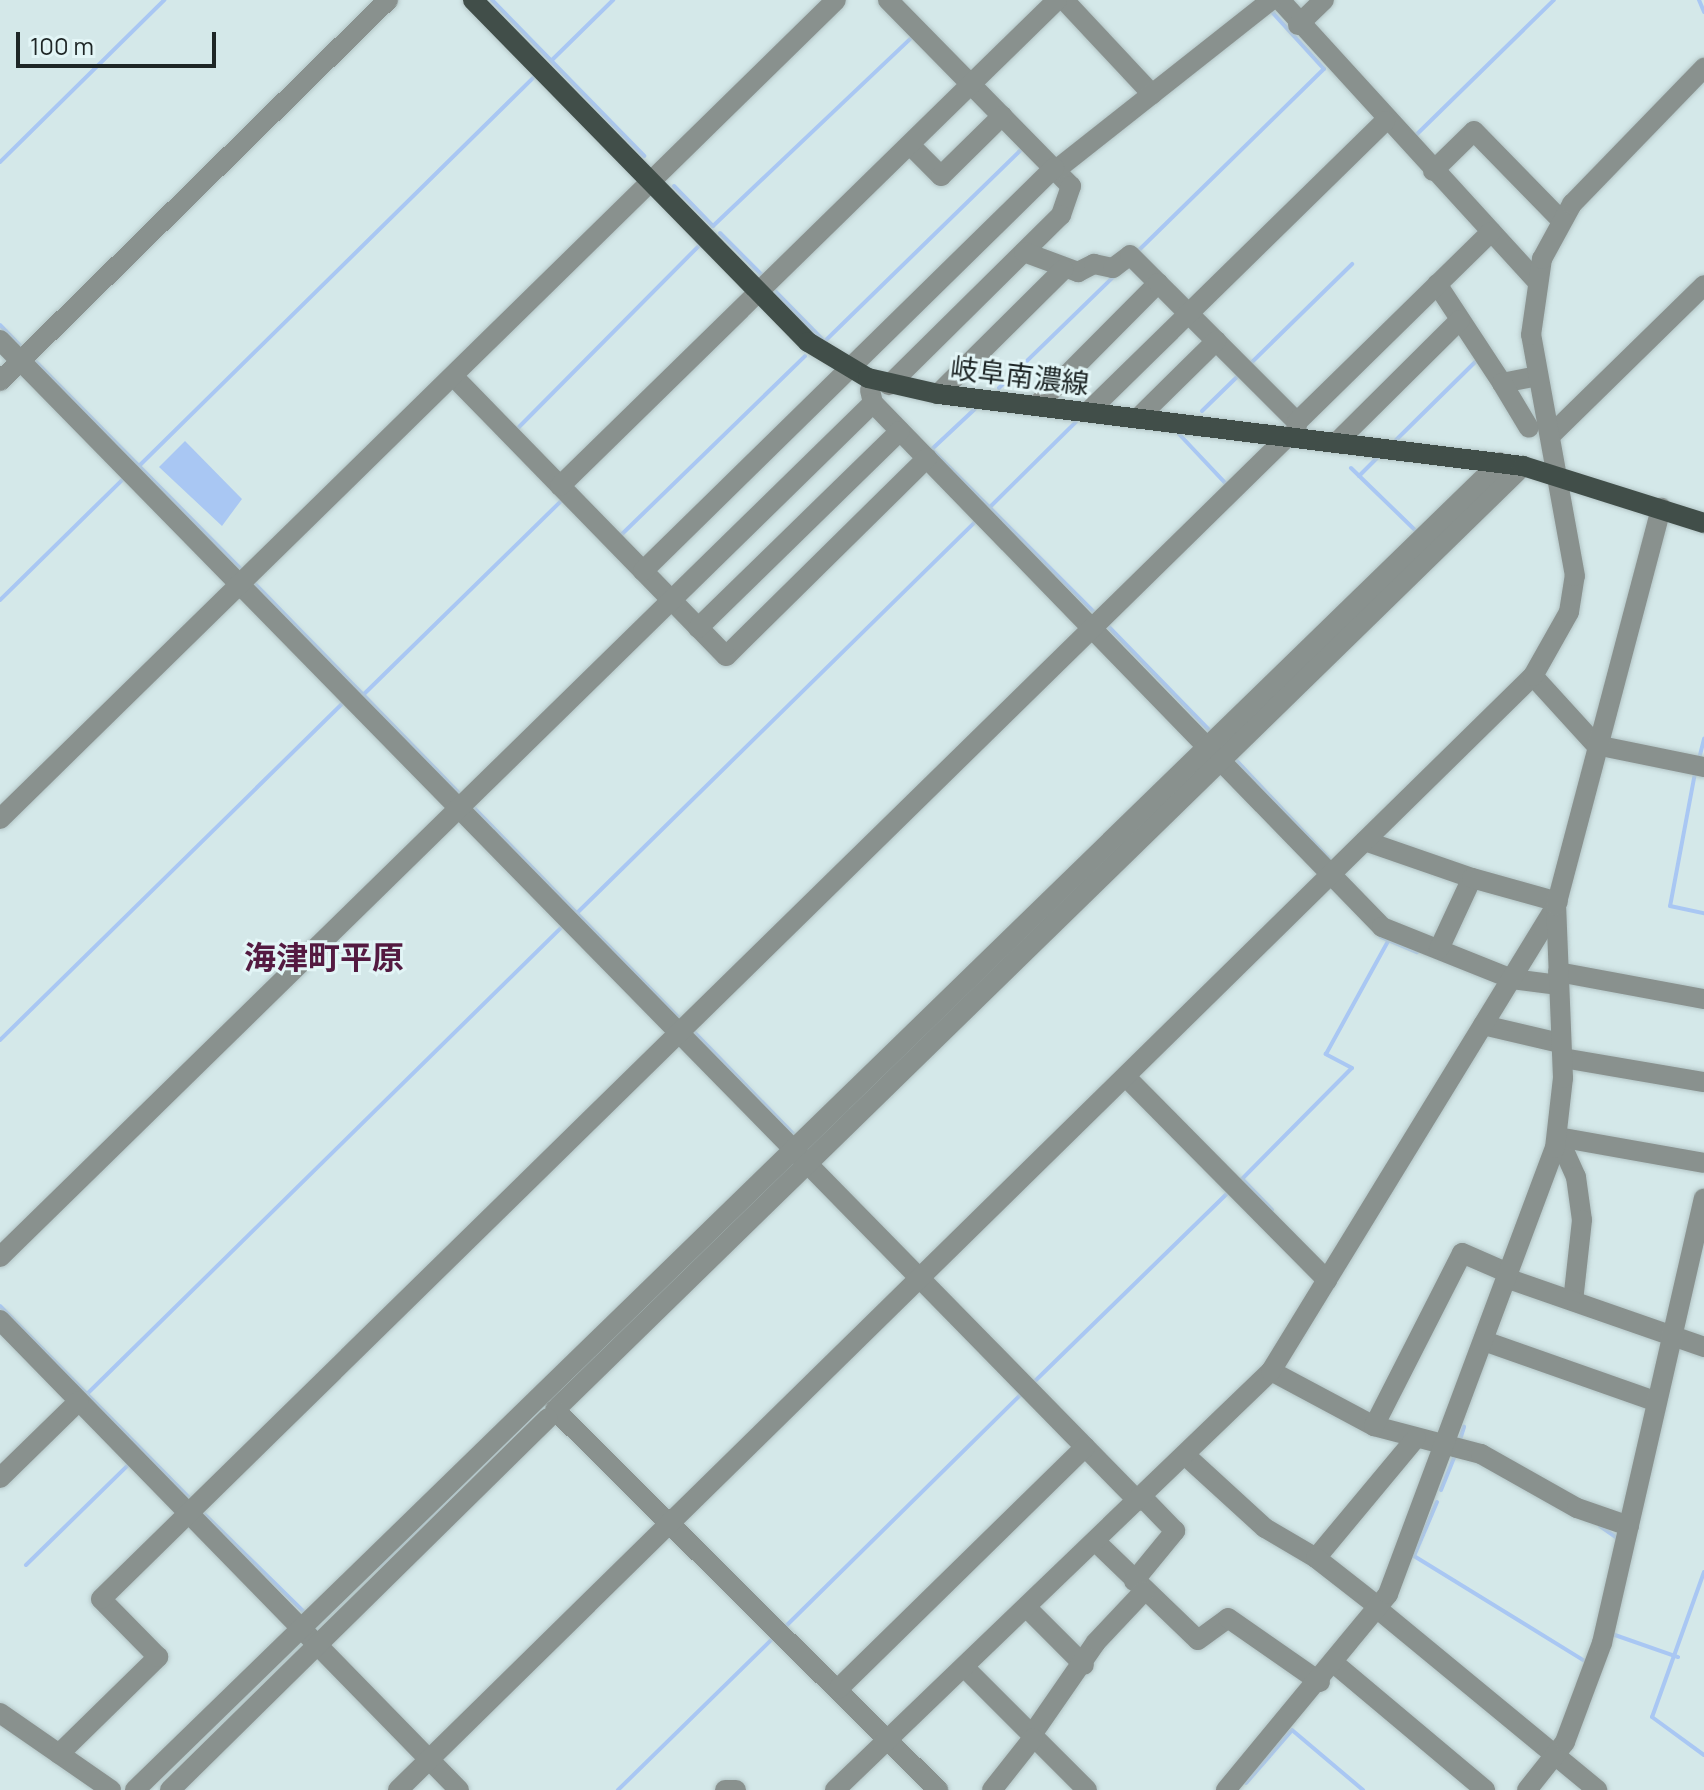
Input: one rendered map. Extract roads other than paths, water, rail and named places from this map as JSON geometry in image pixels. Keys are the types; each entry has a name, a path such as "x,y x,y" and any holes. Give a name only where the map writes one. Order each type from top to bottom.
{"main road":[{"name":"岐阜南濃線","path":"473,0 815,348 868,378 938,394 1138,418 1294,432 1337,442 1500,462 1560,475 1704,522"}],"street":[{"path":"0,381 388,0"},
{"path":"0,819 836,0"},
{"path":"888,0 1071,186 1061,215 889,385"},
{"path":"560,486 1057,0"},
{"path":"1064,0 1152,94"},
{"path":"643,571 1055,169 1271,0"},
{"path":"1280,0 1298,25 1385,121 1536,280"},
{"path":"1298,25 1324,0"},
{"path":"398,1790 1533,676 1569,612 1575,576 1560,475 1537,376 1531,335 1536,280 1560,219 1704,68"},
{"path":"910,145 941,176 1002,116"},
{"path":"1088,412 1385,121"},
{"path":"1433,171 1474,131 1560,219"},
{"path":"59,1754 158,1657 101,1599 1092,625 1294,432 1491,232"},
{"path":"1024,252 1064,269 1113,268 1130,255 1216,341 1294,432"},
{"path":"938,394 1064,269"},
{"path":"1037,405 1158,283"},
{"path":"1437,284 1529,428"},
{"path":"1551,435 1704,285"},
{"path":"1337,442 1460,320"},
{"path":"0,340 799,1158 1085,1447 1175,1531 1084,1665 992,1790"},
{"path":"1138,418 1216,341"},
{"path":"453,376 726,656 927,458"},
{"path":"1502,383 1537,376"},
{"path":"868,378 873,403 1092,625 1382,927 1512,979 1559,979 1704,999"},
{"path":"0,1257 873,403"},
{"path":"698,628 900,431"},
{"path":"170,1790 309,1630 1215,752 1500,462"},
{"path":"1215,752 1523,466"},
{"path":"1231,1788 1380,1609 1445,1445 1558,1137 1561,1050 1557,904 1596,745 1661,508"},
{"path":"1533,676 1596,745 1704,767"},
{"path":"1365,841 1557,904"},
{"path":"1439,949 1472,878"},
{"path":"835,1790 966,1669 1271,1371 1557,904"},
{"path":"1483,1025 1561,1050 1704,1082"},
{"path":"1126,1077 1327,1280"},
{"path":"1558,1137 1704,1163"},
{"path":"1558,1137 1576,1177 1582,1220 1573,1301"},
{"path":"135,1790 554,1412 799,1158"},
{"path":"1527,1790 1556,1757 1602,1643 1704,1199"},
{"path":"1374,1426 1462,1253 1507,1276 1704,1347"},
{"path":"0,1320 309,1630 459,1790"},
{"path":"1484,1341 1657,1402"},
{"path":"1271,1371 1374,1426 1481,1454 1577,1508 1629,1526"},
{"path":"0,1478 79,1401"},
{"path":"554,1412 667,1526 838,1689 883,1745 938,1790"},
{"path":"1316,1558 1416,1438"},
{"path":"838,1689 1085,1447"},
{"path":"1185,1455 1265,1528 1316,1558 1597,1790"},
{"path":"1096,1542 1198,1640 1228,1618 1320,1682"},
{"path":"1028,1609 1084,1665"},
{"path":"1335,1664 1485,1790"},
{"path":"966,1669 1087,1790"},
{"path":"0,1713 111,1790"},
{"path":"725,1790 736,1790"}],"water":[{"path":"185,441 242,499 222,526 159,467"}],"waterway":[{"path":"0,162 164,0"},
{"path":"492,0 644,156"},
{"path":"552,60 613,0"},
{"path":"1413,138 1554,0"},
{"path":"1699,0 1704,12"},
{"path":"1139,250 1324,69 1273,13"},
{"path":"674,186 713,226 911,38"},
{"path":"139,466 535,76"},
{"path":"824,342 1022,149"},
{"path":"720,233 762,275"},
{"path":"516,430 700,245"},
{"path":"1250,364 1352,264"},
{"path":"999,388 1115,275"},
{"path":"773,289 822,339"},
{"path":"0,325 23,349"},
{"path":"620,536 805,356"},
{"path":"32,358 240,568"},
{"path":"1396,440 1477,360"},
{"path":"1202,411 1240,374"},
{"path":"931,450 975,409"},
{"path":"989,508 1076,422"},
{"path":"1179,434 1227,485"},
{"path":"932,450 1095,613"},
{"path":"1359,476 1380,455"},
{"path":"1351,468 1418,533"},
{"path":"0,600 125,477"},
{"path":"363,695 563,499"},
{"path":"577,913 977,520"},
{"path":"254,583 462,796"},
{"path":"1106,624 1211,732"},
{"path":"0,1040 345,701"},
{"path":"1699,759 1704,739"},
{"path":"1234,758 1330,860"},
{"path":"1695,773 1670,906 1704,913"},
{"path":"472,806 681,1020"},
{"path":"87,1394 564,925"},
{"path":"1381,937 1417,952"},
{"path":"1240,1181 1352,1068 1326,1054 1388,941"},
{"path":"692,1030 797,1138"},
{"path":"1242,1179 1272,1210"},
{"path":"1034,1382 1229,1192"},
{"path":"0,1306 192,1501"},
{"path":"380,1566 589,1363"},
{"path":"786,1626 1022,1393"},
{"path":"1460,1440 1464,1427"},
{"path":"1441,1490 1455,1455"},
{"path":"26,1565 130,1463"},
{"path":"1437,1502 1414,1556 1586,1662"},
{"path":"201,1511 306,1614"},
{"path":"1600,1526 1617,1538"},
{"path":"1704,1572 1652,1717 1704,1755"},
{"path":"1612,1634 1678,1657"},
{"path":"618,1790 773,1638"},
{"path":"1246,1783 1292,1730 1363,1790"}],"district":[{"name":"海津町平原","path":"324,957"}]}
